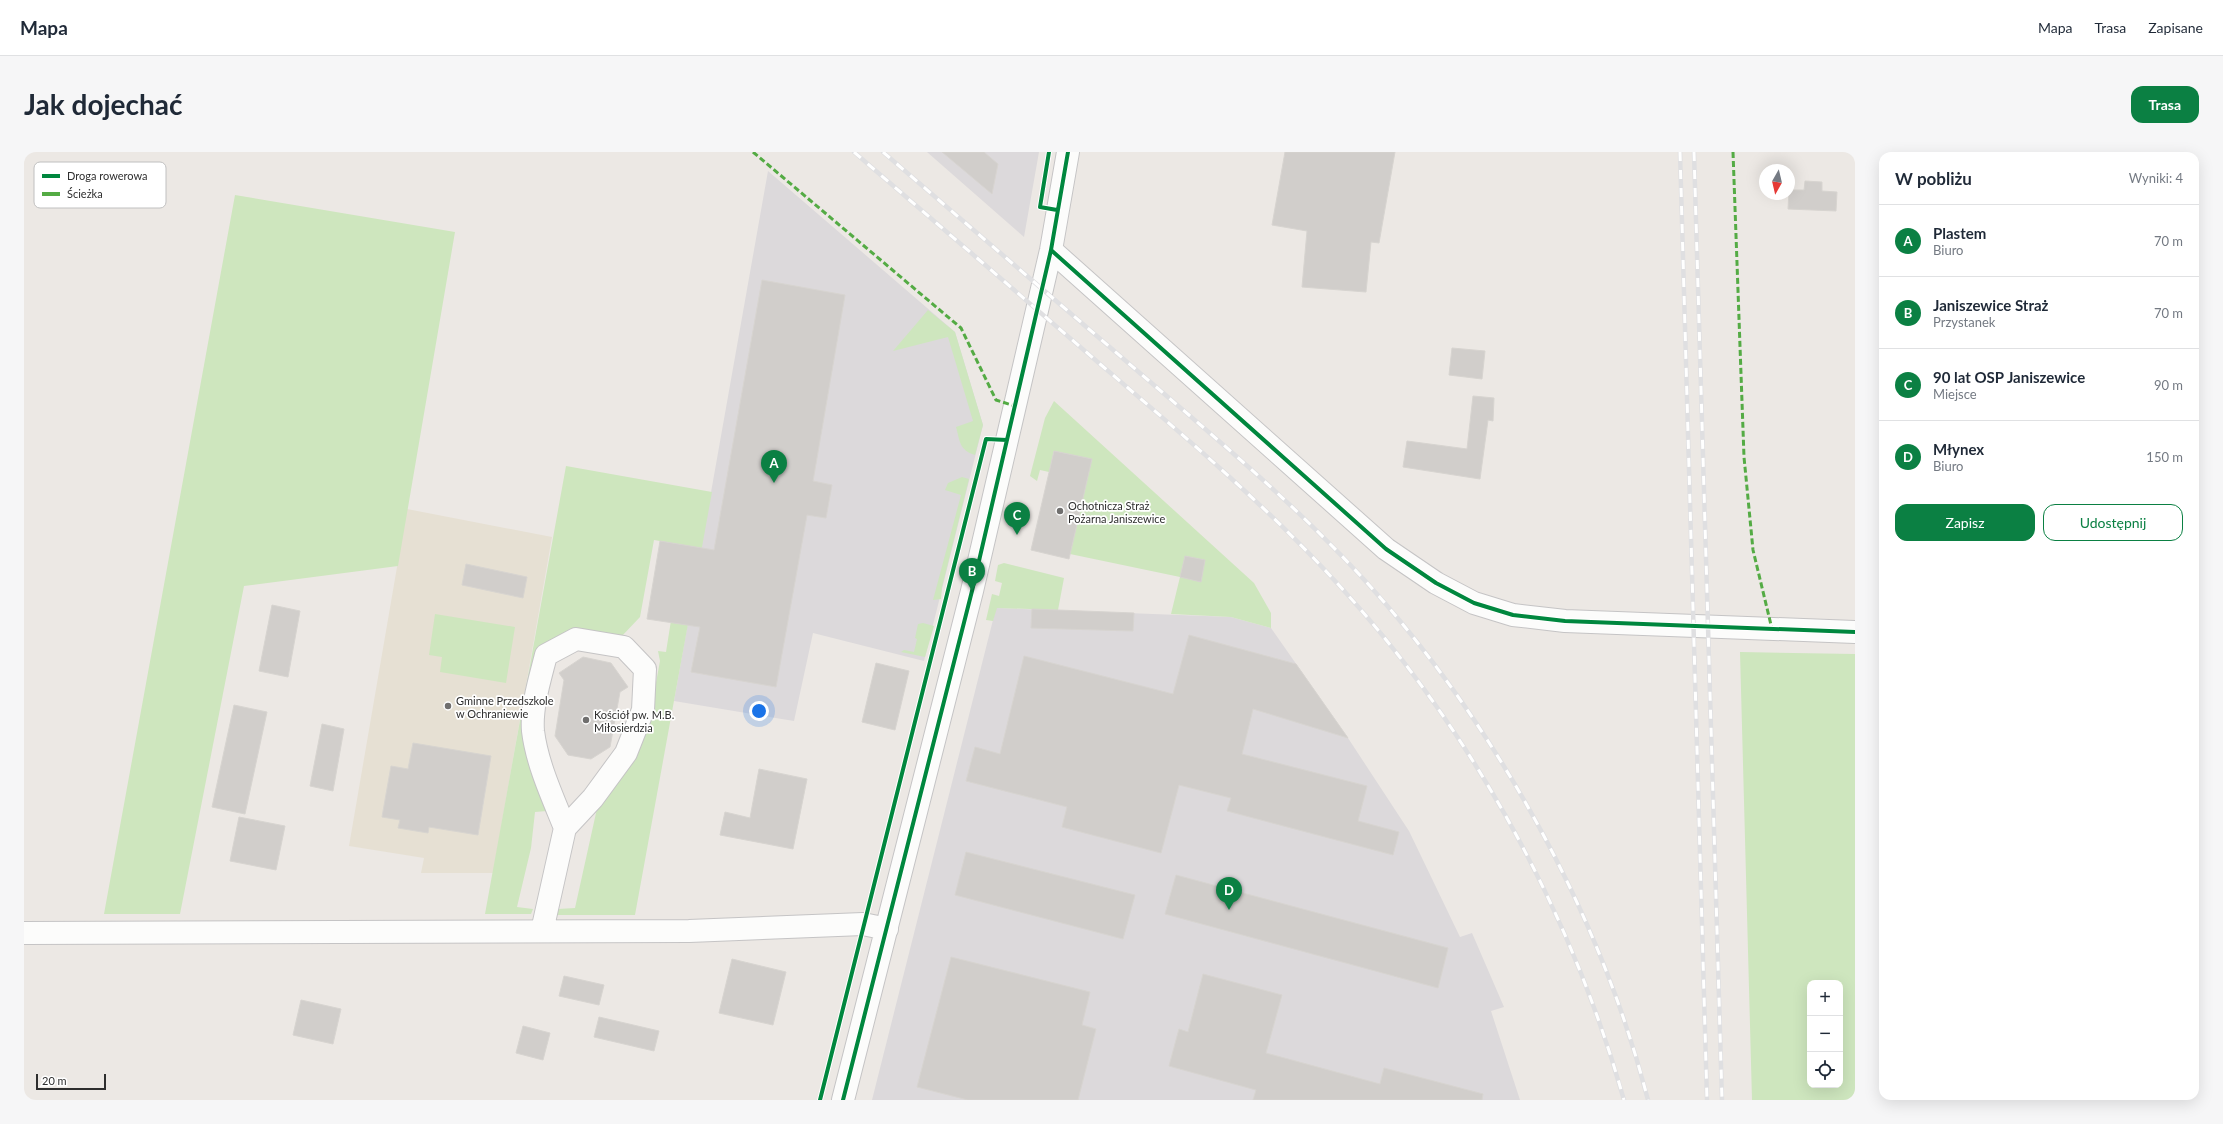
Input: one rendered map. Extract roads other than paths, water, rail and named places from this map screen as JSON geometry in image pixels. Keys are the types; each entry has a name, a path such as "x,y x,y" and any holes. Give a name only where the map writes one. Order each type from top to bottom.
{"street":[{"path":"843,1100 972,591 1051,250 1068,152"},
{"path":"1051,250 1386,548 1436,583 1474,603 1513,615 1565,621 1855,632"},
{"path":"542,931 565,828 593,798 626,752 643,710 645,669 624,647 576,639 546,655 536,695 533,731 547,784 565,828"},
{"path":"24,933 689,931 863,924 887,929"}],"railway":[{"path":"854,152 1214,462 1296,540 1373,625 1421,685 1465,749 1505,815 1541,884 1573,954 1601,1026 1624,1100"},
{"path":"883,152 1270,486 1357,572 1384,602 1428,656 1470,714 1509,774 1544,836 1576,901 1604,966 1628,1033 1648,1100"},
{"path":"1680,152 1707,1100"},
{"path":"1694,152 1722,1100"}],"place":[{"name":"Plastem","path":"774,483"},
{"name":"Ochotnicza Straż Pożarna Janiszewice","path":"1060,511"},
{"name":"90 lat OSP Janiszewice","path":"1017,535"},
{"name":"Janiszewice Straż","path":"972,591"},
{"name":"Gminne Przedszkole w Ochraniewie","path":"448,706"},
{"name":"Kościół pw. M.B. Miłosierdzia","path":"586,720"},
{"name":"Młynex","path":"1229,910"}]}
